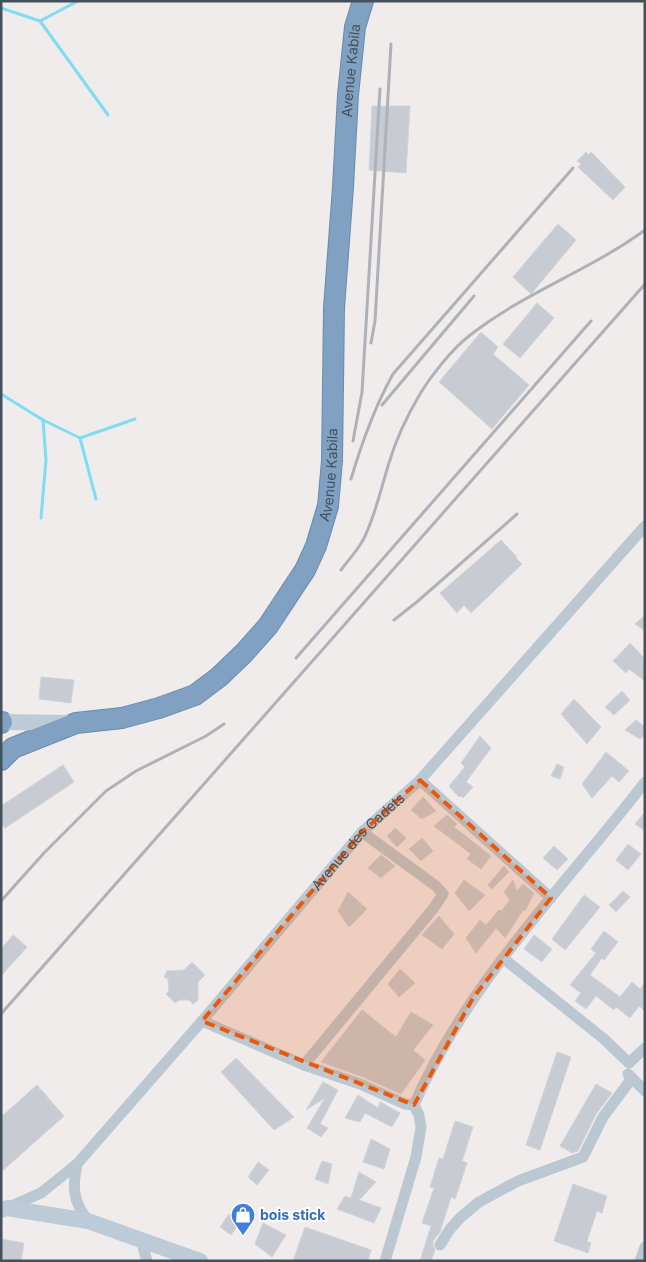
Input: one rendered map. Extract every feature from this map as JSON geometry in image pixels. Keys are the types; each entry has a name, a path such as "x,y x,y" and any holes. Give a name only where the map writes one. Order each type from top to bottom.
{"highway":[{"name":"Avenue Kabila","path":"5,749 76,723 122,718 159,708 195,695 219,677 268,626 305,570 316,546 328,506 332,461 334,308 348,95 356,27 363,1"}],"street":[{"name":"Avenue des Cadets","path":"4,1209 42,1192 77,1164 202,1021 362,832 420,780 645,526"},
{"path":"1,722 76,723"},
{"path":"420,780 551,898"},
{"path":"385,1261 416,1156 421,1127 419,1115 414,1105 427,1074 473,998 645,782"},
{"path":"304,1065 434,909 443,894 436,886 362,832"},
{"path":"503,958 598,1034 629,1063"},
{"path":"202,1021 304,1065 360,1084 394,1100 414,1105"},
{"path":"645,1048 629,1063 627,1070 645,1091"},
{"path":"440,1245 450,1229 479,1202 518,1182 583,1157 603,1117 632,1078"},
{"path":"77,1164 74,1179 76,1199 80,1210 88,1221"},
{"path":"4,1209 88,1221 200,1261"},
{"path":"141,1240 147,1261"},
{"path":"640,1261 645,1247"}],"highlighted area":[{"path":"420,780 551,898 473,998 414,1105 202,1021 362,832"}],"building":[{"path":"372,106 410,106 406,173 369,170"},
{"path":"586,152 588,155 591,152 625,187 613,200 578,167 581,164 577,161"},
{"path":"558,224 576,240 531,294 513,277"},
{"path":"537,303 554,318 520,358 503,344"},
{"path":"481,332 498,347 493,354 529,385 492,429 439,382"},
{"path":"501,540 522,564 471,613 464,605 457,613 440,593"},
{"path":"645,615 645,631 635,624"},
{"path":"630,643 645,659 645,681 629,669 626,673 613,661"},
{"path":"41,677 74,680 71,703 39,699"},
{"path":"622,691 630,700 614,715 605,707"},
{"path":"574,699 601,727 587,744 561,714"},
{"path":"636,720 645,727 645,735 640,739 625,730"},
{"path":"480,736 491,748 466,782 473,787 463,798 459,797 449,786 465,767 461,763"},
{"path":"606,752 629,771 619,782 612,776 592,798 582,784"},
{"path":"557,764 564,767 560,779 551,776"},
{"path":"63,765 74,782 5,828 1,822 1,806"},
{"path":"423,797 436,811 422,819 411,810"},
{"path":"645,812 645,831 635,824"},
{"path":"447,815 457,824 454,827 491,856 481,869 467,859 471,854 434,826"},
{"path":"395,828 406,838 397,847 387,836"},
{"path":"422,838 433,851 421,861 409,849"},
{"path":"628,844 641,854 628,870 616,860"},
{"path":"554,846 568,859 557,870 543,858"},
{"path":"381,855 395,866 381,878 368,868"},
{"path":"504,866 509,872 492,889 488,885"},
{"path":"464,880 485,895 469,911 455,893"},
{"path":"513,880 517,891 523,884 534,893 525,911 523,910 505,938 496,928 476,953 466,938 480,920 486,925 510,900 504,892"},
{"path":"623,891 630,897 616,912 609,905"},
{"path":"348,892 367,909 349,927 338,911"},
{"path":"584,895 600,907 565,950 552,939"},
{"path":"439,916 454,934 442,949 422,935"},
{"path":"604,931 618,942 604,960 602,958 590,975 620,997 632,982 640,989 645,983 645,1011 639,1006 630,1018 616,1007 614,1010 596,996 586,1009 575,1001 581,993 570,985 596,953 591,949"},
{"path":"13,935 27,947 1,976 1,949"},
{"path":"534,935 552,949 542,962 524,949"},
{"path":"192,962 205,975 198,982 198,1000 193,1004 189,1000 179,1000 175,1003 166,994 169,991 168,979 164,977 167,971 184,970"},
{"path":"400,969 415,983 399,997 388,984"},
{"path":"362,1010 396,1037 411,1012 433,1025 413,1050 425,1060 401,1094 363,1077 321,1062"},
{"path":"557,1052 571,1057 540,1150 526,1145"},
{"path":"236,1058 294,1117 274,1130 221,1072"},
{"path":"323,1082 338,1090 320,1124 328,1128 321,1137 307,1128 325,1098 306,1110"},
{"path":"596,1084 612,1093 596,1114 578,1151 572,1153 560,1146"},
{"path":"37,1085 64,1116 1,1172 1,1117"},
{"path":"358,1095 378,1108 380,1102 400,1113 392,1127 365,1113 360,1122 345,1118"},
{"path":"455,1121 473,1127 462,1161 467,1163 455,1199 451,1197 440,1232 433,1241 435,1250 431,1261 420,1261 431,1226 422,1223 434,1188 430,1187 439,1158 443,1159"},
{"path":"371,1139 390,1149 384,1169 363,1162"},
{"path":"322,1161 332,1164 328,1184 315,1179"},
{"path":"258,1162 269,1170 257,1185 248,1177"},
{"path":"359,1172 376,1182 359,1200 381,1208 374,1223 337,1209 345,1196 351,1198"},
{"path":"573,1184 607,1196 602,1213 597,1211 587,1241 591,1243 588,1253 554,1241"},
{"path":"229,1214 240,1222 231,1235 220,1227"},
{"path":"263,1223 286,1235 272,1257 255,1244"},
{"path":"305,1227 371,1250 368,1261 293,1261"},
{"path":"1,1239 24,1243 21,1261 1,1261"}],"waterway":[{"path":"1,8 40,21 78,1"},
{"path":"40,21 108,115"},
{"path":"1,394 43,420 80,438 96,499"},
{"path":"80,438 135,419"},
{"path":"41,518 46,460 43,420"}],"railway":[{"path":"371,343 375,321 391,44"},
{"path":"353,441 362,392 380,89"},
{"path":"351,479 369,425 393,374 573,168"},
{"path":"341,570 360,545 369,527 398,436 406,419 425,387 449,355 462,341 511,307 624,245 645,230"},
{"path":"1,1014 645,284"},
{"path":"382,405 474,296"},
{"path":"296,658 591,321"},
{"path":"394,620 517,514"},
{"path":"1,901 44,853 106,791 136,771 206,736 224,724"}],"place":[{"name":"bois stick","path":"243,1236"}]}
